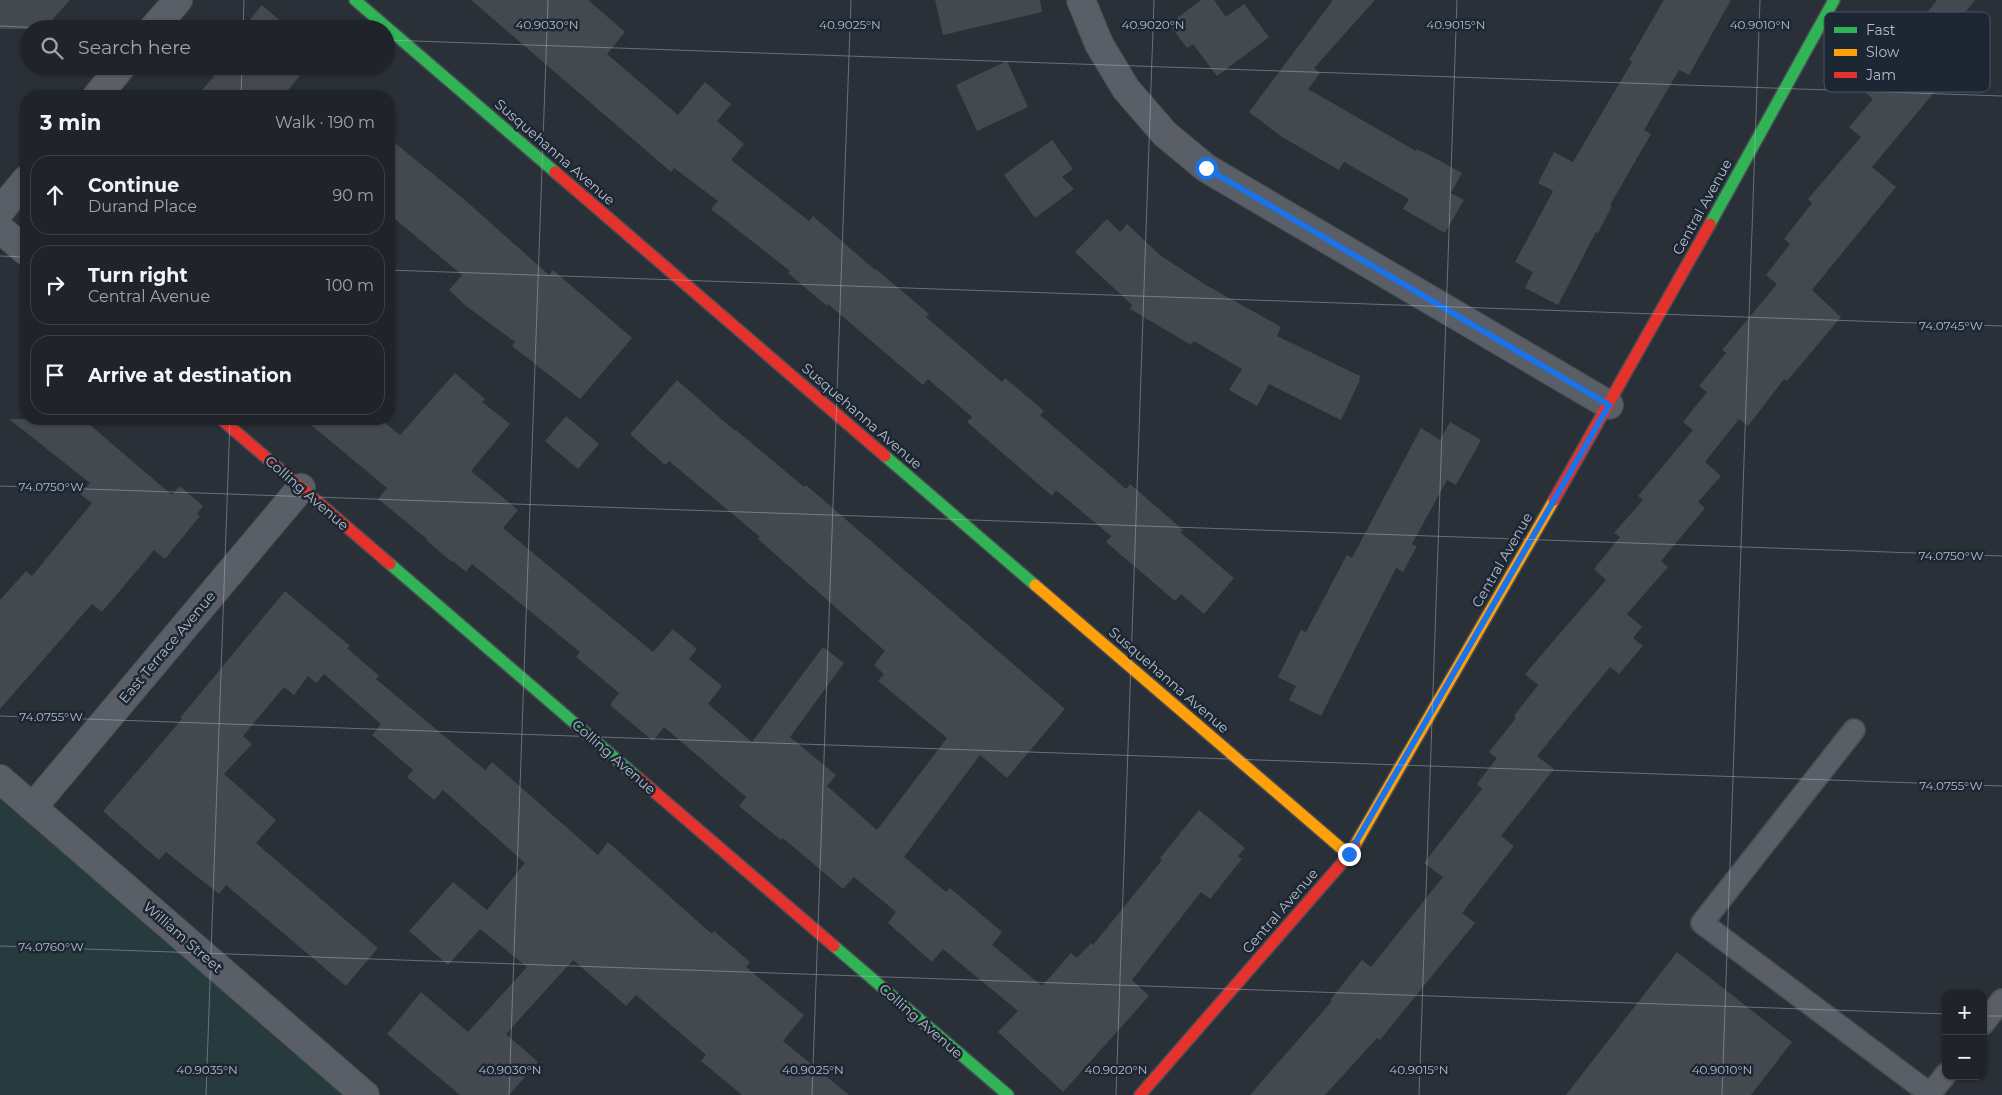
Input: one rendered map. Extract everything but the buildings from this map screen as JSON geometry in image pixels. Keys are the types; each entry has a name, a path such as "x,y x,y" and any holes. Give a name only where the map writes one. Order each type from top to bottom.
{"street":[{"path":"161,20 178,0"},
{"name":"Susquehanna Avenue","path":"355,0 378,20"},
{"path":"1082,0 1099,44 1126,89 1165,134 1206,168 1609,405"},
{"name":"Central Avenue","path":"1827,12 1834,0"},
{"name":"Central Avenue","path":"1140,1095 1349,854 1609,405 1824,18"},
{"name":"Susquehanna Avenue","path":"395,34 1349,854"},
{"path":"101,90 114,75"},
{"path":"0,211 20,187"},
{"path":"0,229 20,246"},
{"name":"Colling Avenue","path":"228,425 1008,1095"},
{"name":"East Terrace Avenue","path":"33,807 301,488"},
{"name":"William Street","path":"0,779 365,1095"}],"lane":[{"path":"1854,730 1702,923 1930,1094 1942,1079"},
{"path":"1987,1019 2002,1000"}],"green space":[{"path":"0,777 366,1095 0,1095"}],"traffic: fast":[{"path":"355,0 378,20"},
{"path":"1827,12 1834,0"},
{"path":"1710,224 1824,18"},
{"path":"395,34 555,172"},
{"path":"885,456 1035,585"},
{"path":"390,564 637,777"},
{"path":"834,946 1008,1095"}],"traffic: slow":[{"path":"1355,845 1554,500"},
{"path":"1035,585 1349,855"}],"traffic: jam":[{"path":"555,172 885,456"},
{"path":"1554,500 1710,224"},
{"path":"228,425 390,564"},
{"path":"637,777 834,946"},
{"path":"1140,1095 1349,855 1355,845"}],"route":[{"path":"1206,168 1609,405 1349,854"}]}
